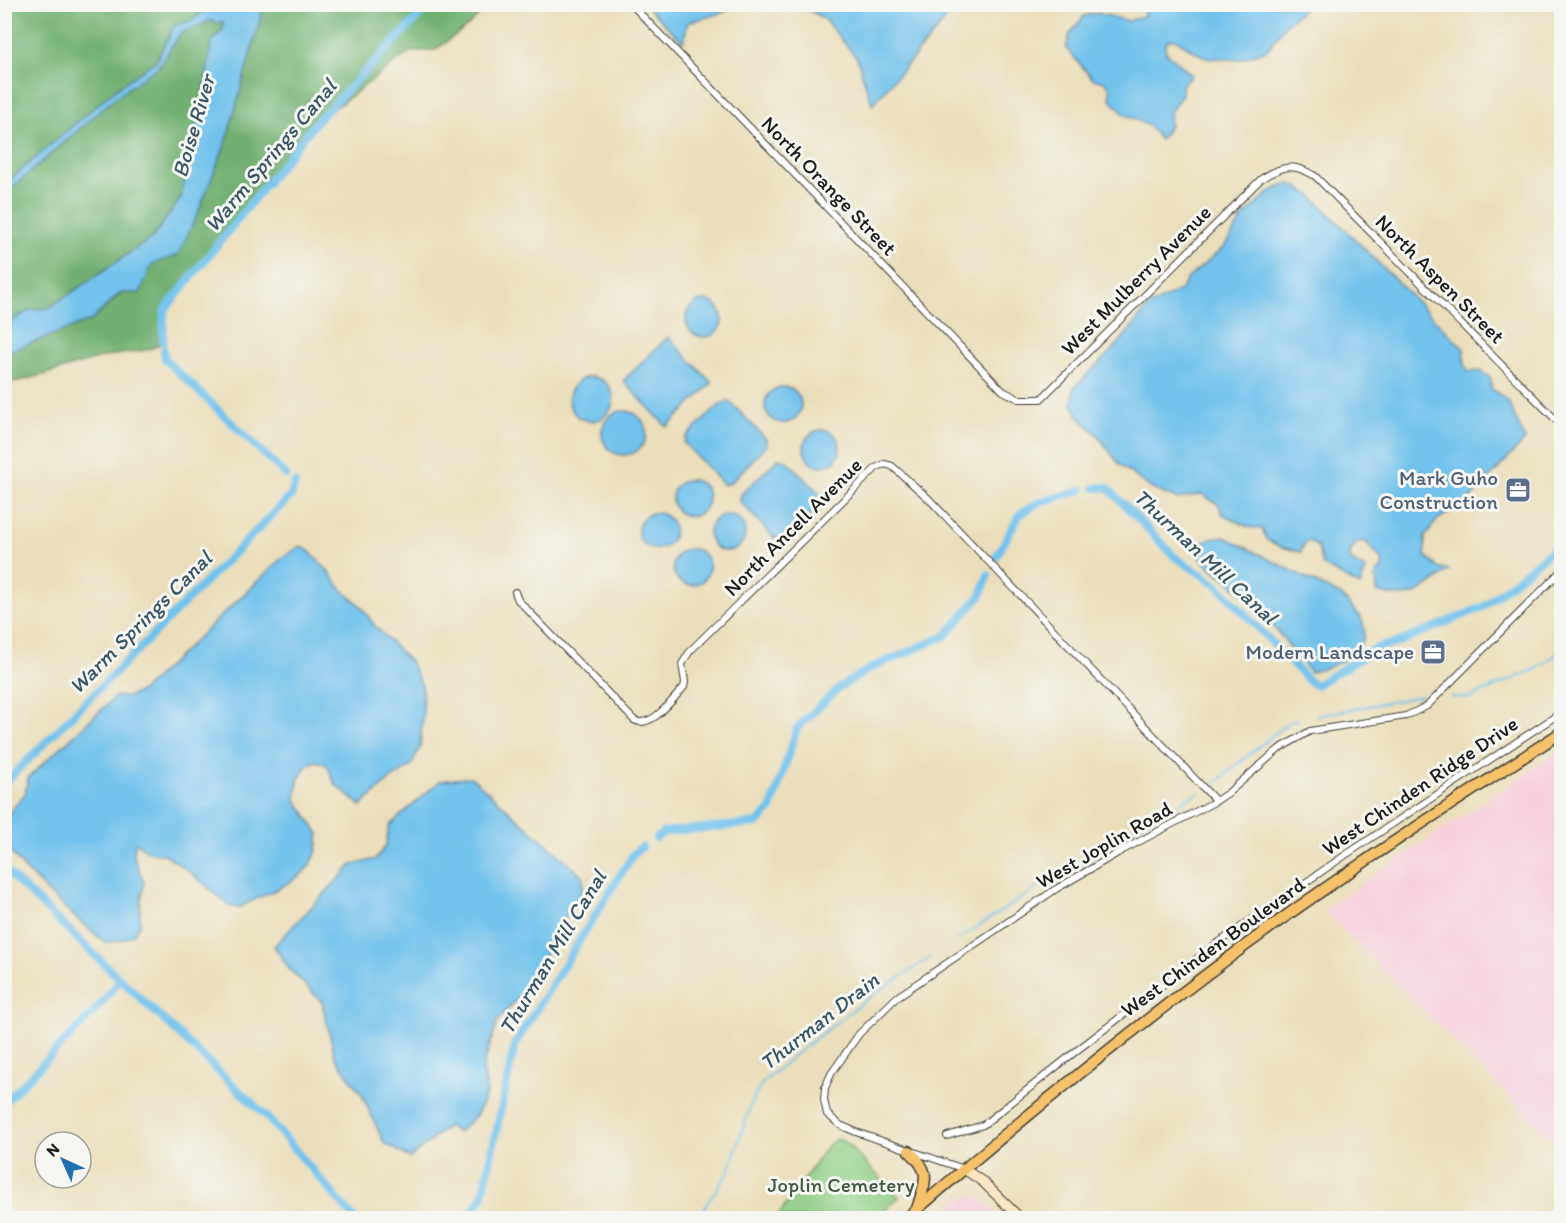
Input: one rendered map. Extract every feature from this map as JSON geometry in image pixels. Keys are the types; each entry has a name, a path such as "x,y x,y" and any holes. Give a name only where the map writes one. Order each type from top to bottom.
{"main road":[{"name":"West Chinden Boulevard","path":"907,1218 1094,1062 1280,920 1562,732"},
{"path":"909,1151 924,1168 925,1178 918,1209"},
{"path":"964,1169 983,1182 1020,1218"}],"street":[{"name":"North Orange Street","path":"631,4 1003,391"},
{"name":"West Mulberry Avenue","path":"1003,391 1019,399 1041,399 1261,179 1288,166"},
{"name":"North Aspen Street","path":"1288,166 1316,176 1562,426"},
{"name":"North Ancell Avenue","path":"515,592 518,600 634,720 639,723 648,722 684,687 686,682 682,664 690,651 876,468 884,464 892,466 928,498 1216,801"},
{"name":"West Joplin Road","path":"964,1169 840,1125 827,1114 824,1100 825,1088 831,1074 859,1034 880,1012 910,987 1056,890 1123,850 1216,801 1279,749 1310,731 1406,716 1427,706 1562,570"},
{"name":"West Chinden Ridge Drive","path":"947,1136 983,1125 1080,1047 1212,947 1347,854 1562,712"}],"shaded area":[{"path":"1561,750 1561,1149 1323,910"},
{"path":"977,1195 1001,1218 935,1218 959,1198"}],"green space":[{"path":"5,5 210,5 192,21 175,25 156,61 117,88 5,184"},
{"path":"264,5 490,5 468,26 435,50 410,52 315,123 164,311 163,342 145,350 109,356 5,383 4,353 92,320 152,264 198,213 226,142"},
{"path":"211,20 223,20 223,29 211,43 207,75 181,198 153,237 49,308 30,310 5,325 4,194 116,97 159,66 180,34"},
{"name":"Joplin Cemetery","path":"836,1139 845,1142 899,1197 877,1218 777,1218 827,1146"}],"water":[{"path":"210,5 264,5 226,142 198,213 178,255 152,264 140,293 120,293 92,320 5,353 5,325 30,310 49,308 153,237 181,198 207,75 211,43 223,29 223,21 217,23 211,20 180,34 159,66 116,97 5,194 5,184 117,88 156,61 175,25 192,21"},
{"path":"645,5 737,5 722,13 688,22 683,42"},
{"path":"799,5 953,5 944,22 872,105 857,58 823,18"},
{"path":"1140,5 1308,5 1286,24 1267,50 1238,60 1204,57 1175,39 1168,40 1165,45 1166,52 1192,75 1182,85 1182,94 1169,114 1170,125 1160,140 1149,126 1124,114 1110,99 1110,88 1105,82 1093,79 1066,48 1070,34 1084,16 1097,13 1129,21 1145,15"},
{"path":"1289,183 1311,195 1464,349 1468,372 1481,371 1491,379 1491,388 1508,401 1525,440 1467,502 1437,520 1425,537 1425,555 1437,567 1449,570 1416,593 1400,596 1377,592 1376,574 1382,568 1383,561 1365,541 1356,543 1350,552 1351,561 1366,569 1360,586 1322,565 1318,547 1309,541 1304,544 1301,552 1281,547 1267,540 1262,529 1248,527 1222,514 1219,505 1202,494 1177,499 1152,489 1119,464 1096,433 1080,419 1072,404 1074,388 1119,343 1148,307 1182,289 1187,279 1224,247 1244,216 1271,191"},
{"path":"704,301 717,306 722,319 717,332 704,337 691,332 686,319 691,306"},
{"path":"668,337 712,383 667,427 623,381"},
{"path":"591,377 607,383 613,399 607,415 591,421 575,415 569,399 575,383"},
{"path":"783,387 796,392 801,405 796,418 783,423 770,418 765,405 770,392"},
{"path":"727,401 766,439 767,445 731,482 724,485 684,443 686,437"},
{"path":"624,411 639,418 646,433 639,448 624,455 609,448 602,433 609,418"},
{"path":"822,430 835,435 840,448 835,461 822,466 809,461 804,448 809,435"},
{"path":"779,458 787,461 821,495 823,502 787,539 781,541 775,539 740,501 741,494"},
{"path":"690,480 703,485 708,498 703,511 690,516 677,511 672,498 677,485"},
{"path":"656,513 669,518 674,531 669,544 656,549 643,544 638,531 643,518"},
{"path":"727,515 740,520 745,533 740,546 727,551 714,546 709,533 714,520"},
{"path":"1223,536 1342,596 1362,621 1364,632 1357,649 1330,667 1310,672 1261,613 1196,553 1201,542"},
{"path":"300,546 308,550 328,571 342,590 359,604 375,626 410,662 422,686 423,712 420,747 411,766 387,782 361,806 335,784 327,765 316,761 307,765 298,780 296,800 319,834 317,851 304,872 294,880 239,908 230,906 190,872 164,854 151,853 135,842 134,856 144,883 140,924 133,935 119,941 105,942 21,865 5,842 5,818 25,794 28,778 116,696 127,697 142,691 281,559"},
{"path":"691,549 704,554 709,567 704,580 691,585 678,580 673,567 678,554"},
{"path":"471,777 583,876 583,890 558,930 530,985 498,1020 483,1067 487,1093 477,1114 458,1133 448,1126 410,1158 384,1143 362,1095 335,1057 322,1002 290,970 274,946 352,865 376,859 386,845 389,826 440,781"}],"waterway":[{"name":"Warm Springs Canal","path":"163,342 164,311 315,123 431,4"},
{"name":"Warm Springs Canal","path":"164,350 165,359 286,475"},
{"name":"Warm Springs Canal","path":"4,784 291,496 295,483"},
{"name":"Thurman Mill Canal","path":"1095,488 1107,487 1175,557 1216,584 1311,683 1316,685 1379,647 1397,643 1483,607 1562,542"},
{"name":"Thurman Mill Canal","path":"996,557 1020,514 1040,502 1082,490"},
{"name":"Thurman Mill Canal","path":"656,838 664,832 758,823 771,809 797,728 839,688 871,668 945,636 981,595 988,575"},
{"name":"Thurman Drain","path":"1451,697 1469,698 1538,668 1562,650"},
{"name":"Thurman Drain","path":"1316,716 1421,696"},
{"name":"Thurman Drain","path":"1215,783 1290,721 1297,720"},
{"name":"Thurman Drain","path":"957,940 1074,864 1199,792"},
{"name":"Thurman Mill Canal","path":"467,1218 482,1198 515,1044 634,853 642,847"},
{"name":"Warm Springs Canal","path":"4,869 121,980"},
{"name":"Thurman Drain","path":"697,1218 729,1171 752,1101 763,1082 868,998 930,958"},
{"name":"Thurman Mill Canal","path":"117,984 121,980 266,1116 354,1218"},
{"name":"Thurman Mill Canal","path":"4,1103 92,1014 112,990"}],"place":[{"name":"Mark Guho Construction","path":"1518,490"},
{"name":"Modern Landscape","path":"1433,652"}],"water label":[{"name":"Boise River","path":"193,126"}]}
